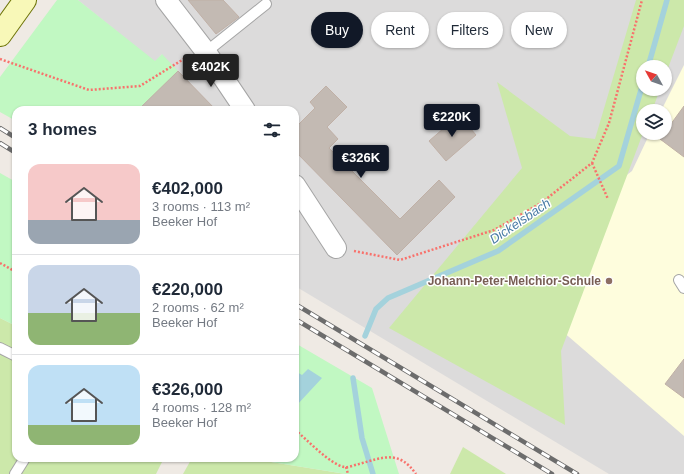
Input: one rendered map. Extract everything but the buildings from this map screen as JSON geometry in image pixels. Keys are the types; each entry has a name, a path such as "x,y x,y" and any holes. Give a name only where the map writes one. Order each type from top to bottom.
{"main road":[{"path":"0,35 24,0"}],"street":[{"path":"166,0 205,50 242,106"},
{"path":"299,191 336,248"}],"lane":[{"path":"205,50 266,4"},
{"path":"0,348 12,354"},
{"path":"15,474 22,462"}],"path":[{"path":"336,248 400,260 494,230 541,203 592,164 609,123 642,0"},
{"path":"0,59 89,90 140,86 205,50"},
{"path":"592,164 608,199"},
{"path":"0,263 12,270"},
{"path":"299,433 334,463 346,467 380,458 394,457 402,459 416,474"},
{"path":"346,467 348,474"}],"shaded area":[{"path":"78,0 684,0 684,474 609,474 299,288 299,106 140,106 162,54 155,62"},
{"name":"Johann-Peter-Melchior-Schule","path":"684,65 684,436 540,312 528,250 632,171 647,140 672,140 672,104 664,104 668,96 672,96 672,89"}],"green space":[{"path":"57,0 78,0 155,61 162,54 178,71 144,106 12,106 12,119 0,112 0,77"},
{"path":"636,0 684,0 684,26 671,60 636,60 636,96 657,96 655,104 636,104 636,140 640,140 561,351 565,425 389,328 522,168 497,82 570,136 595,139"},
{"path":"0,173 12,180 12,324 0,318"},
{"path":"0,318 12,324 12,462 162,462 156,474 0,474"},
{"path":"299,345 372,388 399,474 346,474 272,462 299,462"},
{"path":"463,447 506,474 450,474"},
{"path":"190,462 272,462 346,474 183,474"}],"water":[{"path":"308,369 322,378 299,403 299,373 302,375"}],"waterway":[{"name":"Dickelsbach","path":"650,60 667,0"},
{"name":"Dickelsbach","path":"365,336 376,309 388,298 498,251 619,166 639,96"},
{"name":"Dickelsbach","path":"353,378 362,438 373,474"}],"railway":[{"path":"0,128 12,136"},
{"path":"0,143 12,150"},
{"path":"299,306 577,474"},
{"path":"299,321 552,474"}],"place":[{"name":"Johann-Peter-Melchior-Schule","path":"609,281"}]}
